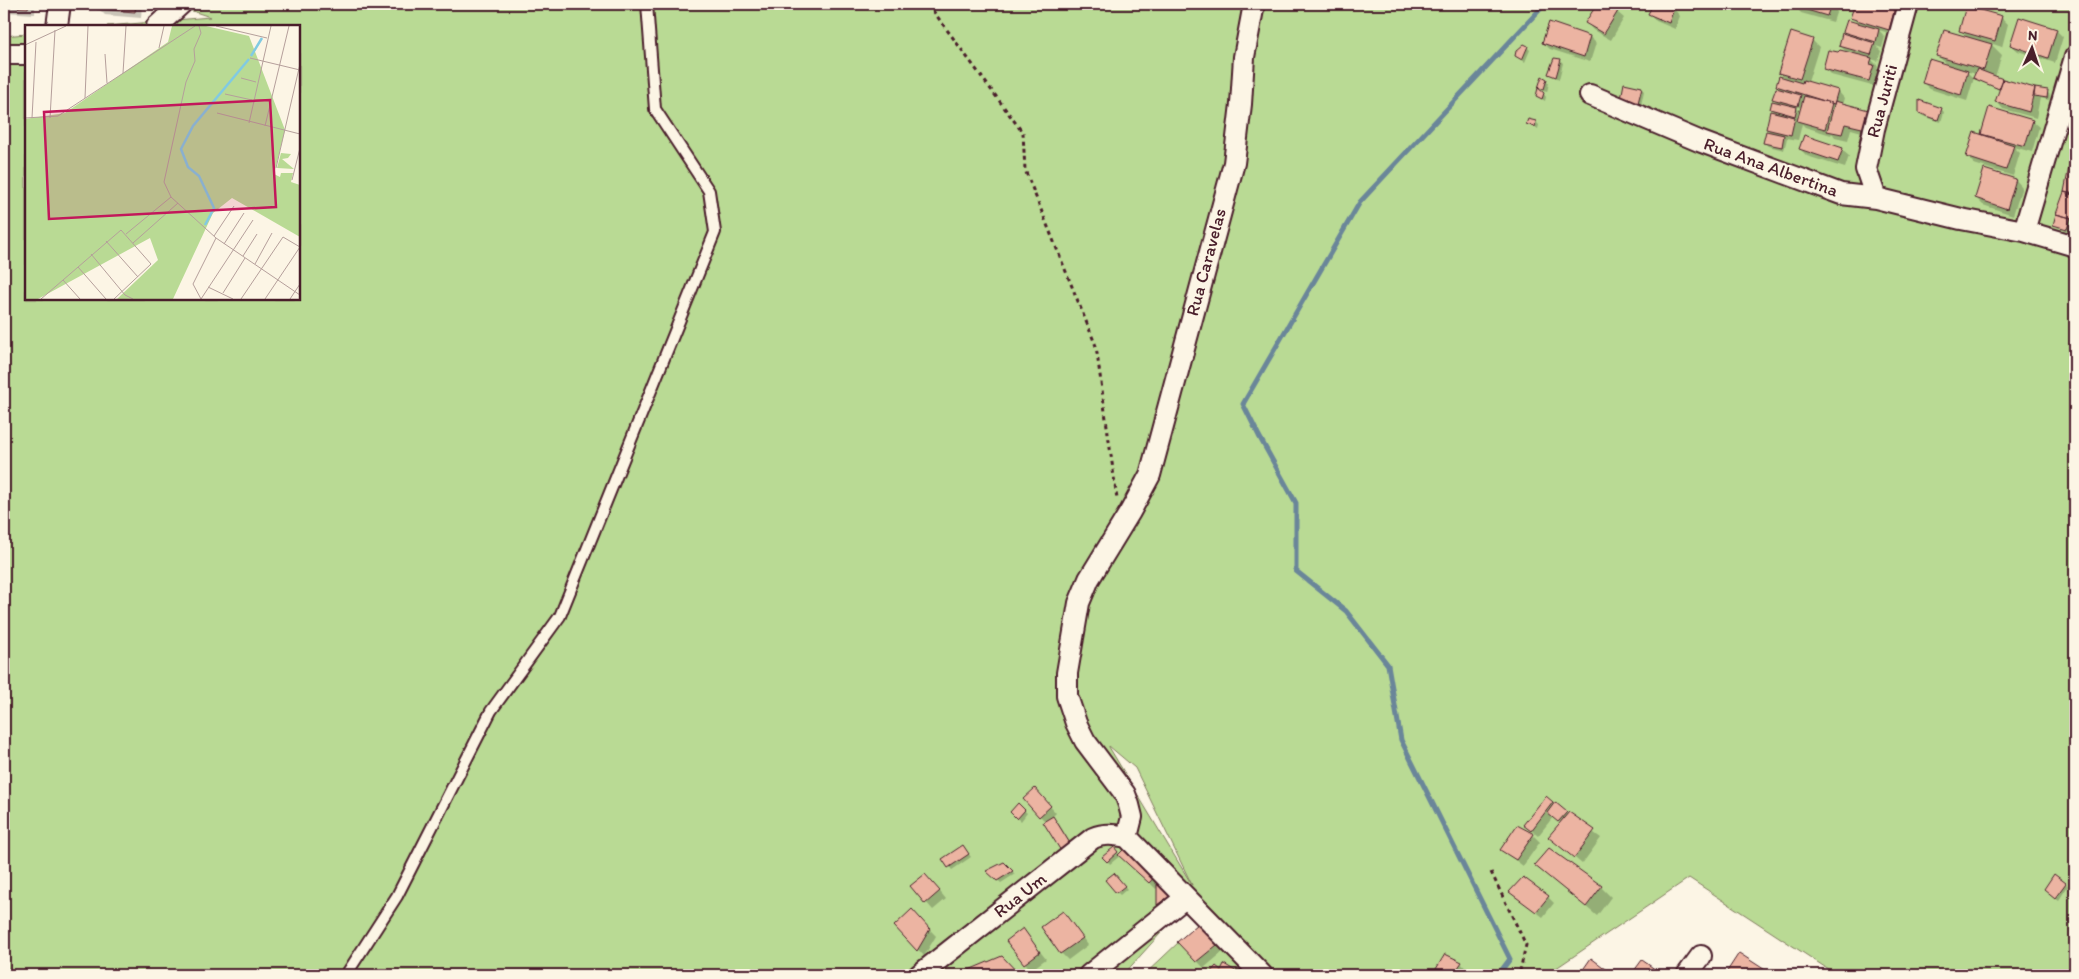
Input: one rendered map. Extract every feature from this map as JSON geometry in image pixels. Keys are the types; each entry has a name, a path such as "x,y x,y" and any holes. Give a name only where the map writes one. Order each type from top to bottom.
{"street":[{"path":"57,25 60,4"},
{"path":"158,25 181,4"},
{"name":"Rua Caravelas","path":"1127,837 1132,817 1125,794 1085,741 1076,723 1067,696 1067,673 1079,603 1090,578 1150,475 1234,164 1244,57 1254,4"},
{"name":"Rua Juriti","path":"1876,198 1866,169 1874,128 1908,4"},
{"path":"4,54 25,54"},
{"path":"2024,231 2075,57"},
{"name":"Rua Ana Albertina","path":"1590,96 1699,141 1841,194 1876,198 1961,219 2024,231 2075,246"},
{"name":"Rua Um","path":"919,975 1093,838 1102,834 1127,837"},
{"path":"1127,837 1262,975"},
{"path":"1089,975 1185,898"},
{"path":"1687,975 1701,956"}],"lane":[{"path":"346,975 398,896 491,711 560,616 715,232 710,191 656,109 647,4"}],"path":[{"path":"928,4 1023,133 1025,170 1096,346 1125,520"},
{"path":"1491,872 1526,945 1519,975"}],"green space":[{"path":"182,4 2075,4 2075,975 1837,975 1689,878 1546,975 1144,975 1198,924 1196,894 1123,975 4,975 4,36 25,34 25,300 300,300 300,25 118,25 210,17 178,6","holes":["1109,746 1135,768 1192,885 1109,747"]}],"building":[{"path":"4,4 29,4 28,8 4,7"},
{"path":"97,4 136,4 135,12 97,9"},
{"path":"1597,4 1606,4 1618,11 1604,34 1585,23"},
{"path":"1653,4 1664,4 1674,8 1669,23 1648,14"},
{"path":"1794,4 1831,4 1827,16 1793,6"},
{"path":"1855,4 1896,5 1889,30 1850,18"},
{"path":"1966,6 2002,16 1995,41 1959,31"},
{"path":"2019,17 2057,29 2048,58 2010,45"},
{"path":"1847,20 1879,29 1876,42 1843,32"},
{"path":"1549,22 1590,36 1584,57 1542,43"},
{"path":"1944,30 1992,44 1984,70 1936,56"},
{"path":"1791,32 1813,39 1800,79 1778,73"},
{"path":"1842,33 1875,43 1871,55 1839,46"},
{"path":"1524,44 1528,46 1522,60 1515,56 1516,51"},
{"path":"1828,50 1838,52 1840,50 1872,58 1870,64 1874,65 1869,81 1823,69"},
{"path":"1554,58 1561,59 1556,77 1548,74"},
{"path":"1929,59 1968,71 1961,95 1922,83"},
{"path":"1977,69 2003,79 1999,89 1973,78"},
{"path":"1542,76 1547,79 1544,89 1538,88"},
{"path":"1779,76 1802,83 1803,80 1838,90 1834,104 1776,86"},
{"path":"2003,79 2035,88 2029,112 1995,102"},
{"path":"1624,83 1642,87 1638,103 1621,99"},
{"path":"1538,88 1544,93 1542,99 1536,96"},
{"path":"1776,88 1801,95 1798,106 1772,99"},
{"path":"2035,88 2048,90 2047,98 2034,96"},
{"path":"1804,96 1832,103 1825,129 1797,121"},
{"path":"1919,100 1942,108 1938,120 1919,113"},
{"path":"1772,101 1797,107 1795,116 1770,109"},
{"path":"1835,101 1876,112 1868,145 1859,142 1862,128 1845,124 1842,134 1827,131"},
{"path":"1989,107 2033,120 2025,146 1981,134"},
{"path":"1770,111 1795,117 1791,135 1766,129"},
{"path":"1528,119 1536,121 1535,127 1526,124"},
{"path":"1766,131 1784,135 1782,147 1763,143"},
{"path":"1974,132 2014,145 2006,170 1966,157"},
{"path":"1804,135 1843,148 1838,162 1799,149"},
{"path":"2070,162 2075,163 2075,194 2064,192"},
{"path":"1984,169 2016,179 2007,209 1975,198"},
{"path":"2064,192 2075,196 2075,219 2056,214"},
{"path":"2056,214 2071,218 2067,229 2053,225"},
{"path":"1035,788 1051,806 1039,817 1023,799"},
{"path":"1546,796 1553,802 1531,831 1523,825"},
{"path":"1555,802 1567,812 1558,822 1547,813"},
{"path":"1018,803 1025,810 1017,819 1010,812"},
{"path":"1569,812 1595,830 1574,858 1548,837"},
{"path":"1053,816 1071,845 1061,851 1043,822"},
{"path":"1517,825 1534,834 1516,860 1500,850"},
{"path":"963,845 969,854 948,868 942,859"},
{"path":"1114,847 1118,852 1107,862 1102,857"},
{"path":"1126,847 1156,875 1149,883 1118,855"},
{"path":"1549,848 1602,886 1586,907 1534,865"},
{"path":"1004,862 1013,871 997,881 986,871"},
{"path":"1114,873 1125,886 1116,893 1105,880"},
{"path":"925,874 940,891 925,904 910,886"},
{"path":"2054,874 2066,883 2055,898 2044,889"},
{"path":"1523,877 1549,896 1536,912 1509,892"},
{"path":"1162,883 1170,891 1170,900 1165,899 1157,905 1157,885"},
{"path":"912,909 930,929 917,951 894,926"},
{"path":"1063,911 1083,938 1060,954 1041,927"},
{"path":"1198,924 1217,945 1196,962 1177,942"},
{"path":"1023,928 1040,952 1024,964 1006,941"},
{"path":"1739,953 1773,975 1729,975 1726,973"},
{"path":"1445,954 1462,962 1453,975 1444,975 1436,969"},
{"path":"1002,956 1020,975 957,975"},
{"path":"1591,958 1614,975 1588,975 1582,971"},
{"path":"1642,960 1663,975 1631,975"},
{"path":"1224,964 1242,975 1208,975 1216,966 1221,970"}],"waterway":[{"path":"1498,975 1510,959 1401,740 1388,665 1346,611 1296,571 1296,503 1243,404 1360,202 1545,4"}]}
